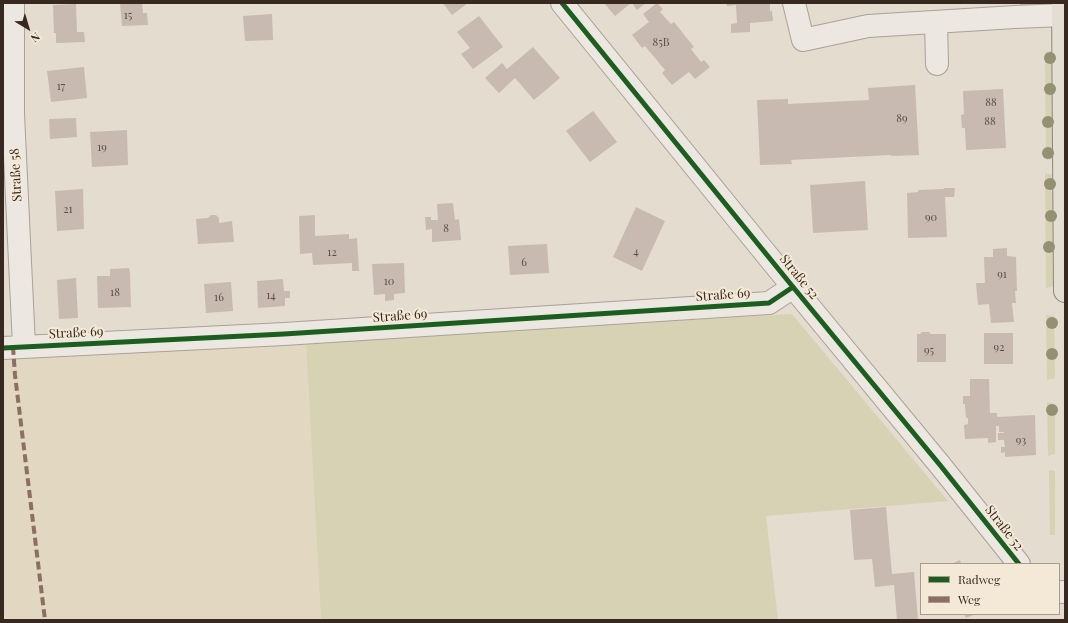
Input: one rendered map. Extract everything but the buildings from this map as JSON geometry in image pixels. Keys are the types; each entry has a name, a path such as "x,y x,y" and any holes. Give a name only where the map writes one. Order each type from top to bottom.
{"main road":[{"path":"1063,9 1065,291"}],"street":[{"name":"Straße 58","path":"14,3 14,114 24,346"},
{"name":"Straße 52","path":"562,3 940,465 1018,563"},
{"path":"794,3 803,40 868,26 936,22 1063,9"},
{"path":"936,22 937,64"},
{"name":"Straße 69","path":"3,348 284,334 769,303 793,287"}],"shaded area":[{"path":"1053,51 1053,159 1046,160 1045,52"},
{"path":"1045,173 1053,175 1054,286 1046,288"},
{"path":"792,314 948,501 766,516 778,620 321,620 306,341"},
{"path":"1046,315 1054,316 1055,378 1047,380"},
{"path":"306,341 321,620 3,620 3,358"},
{"path":"1047,402 1055,404 1055,454 1048,456"},
{"path":"1049,470 1055,471 1055,535 1050,535"}],"marked path":[{"path":"13,347 15,375 45,620"}],"cycle path":[{"path":"562,3 940,465 1018,563"},
{"path":"3,348 284,334 769,303 793,287"}]}
